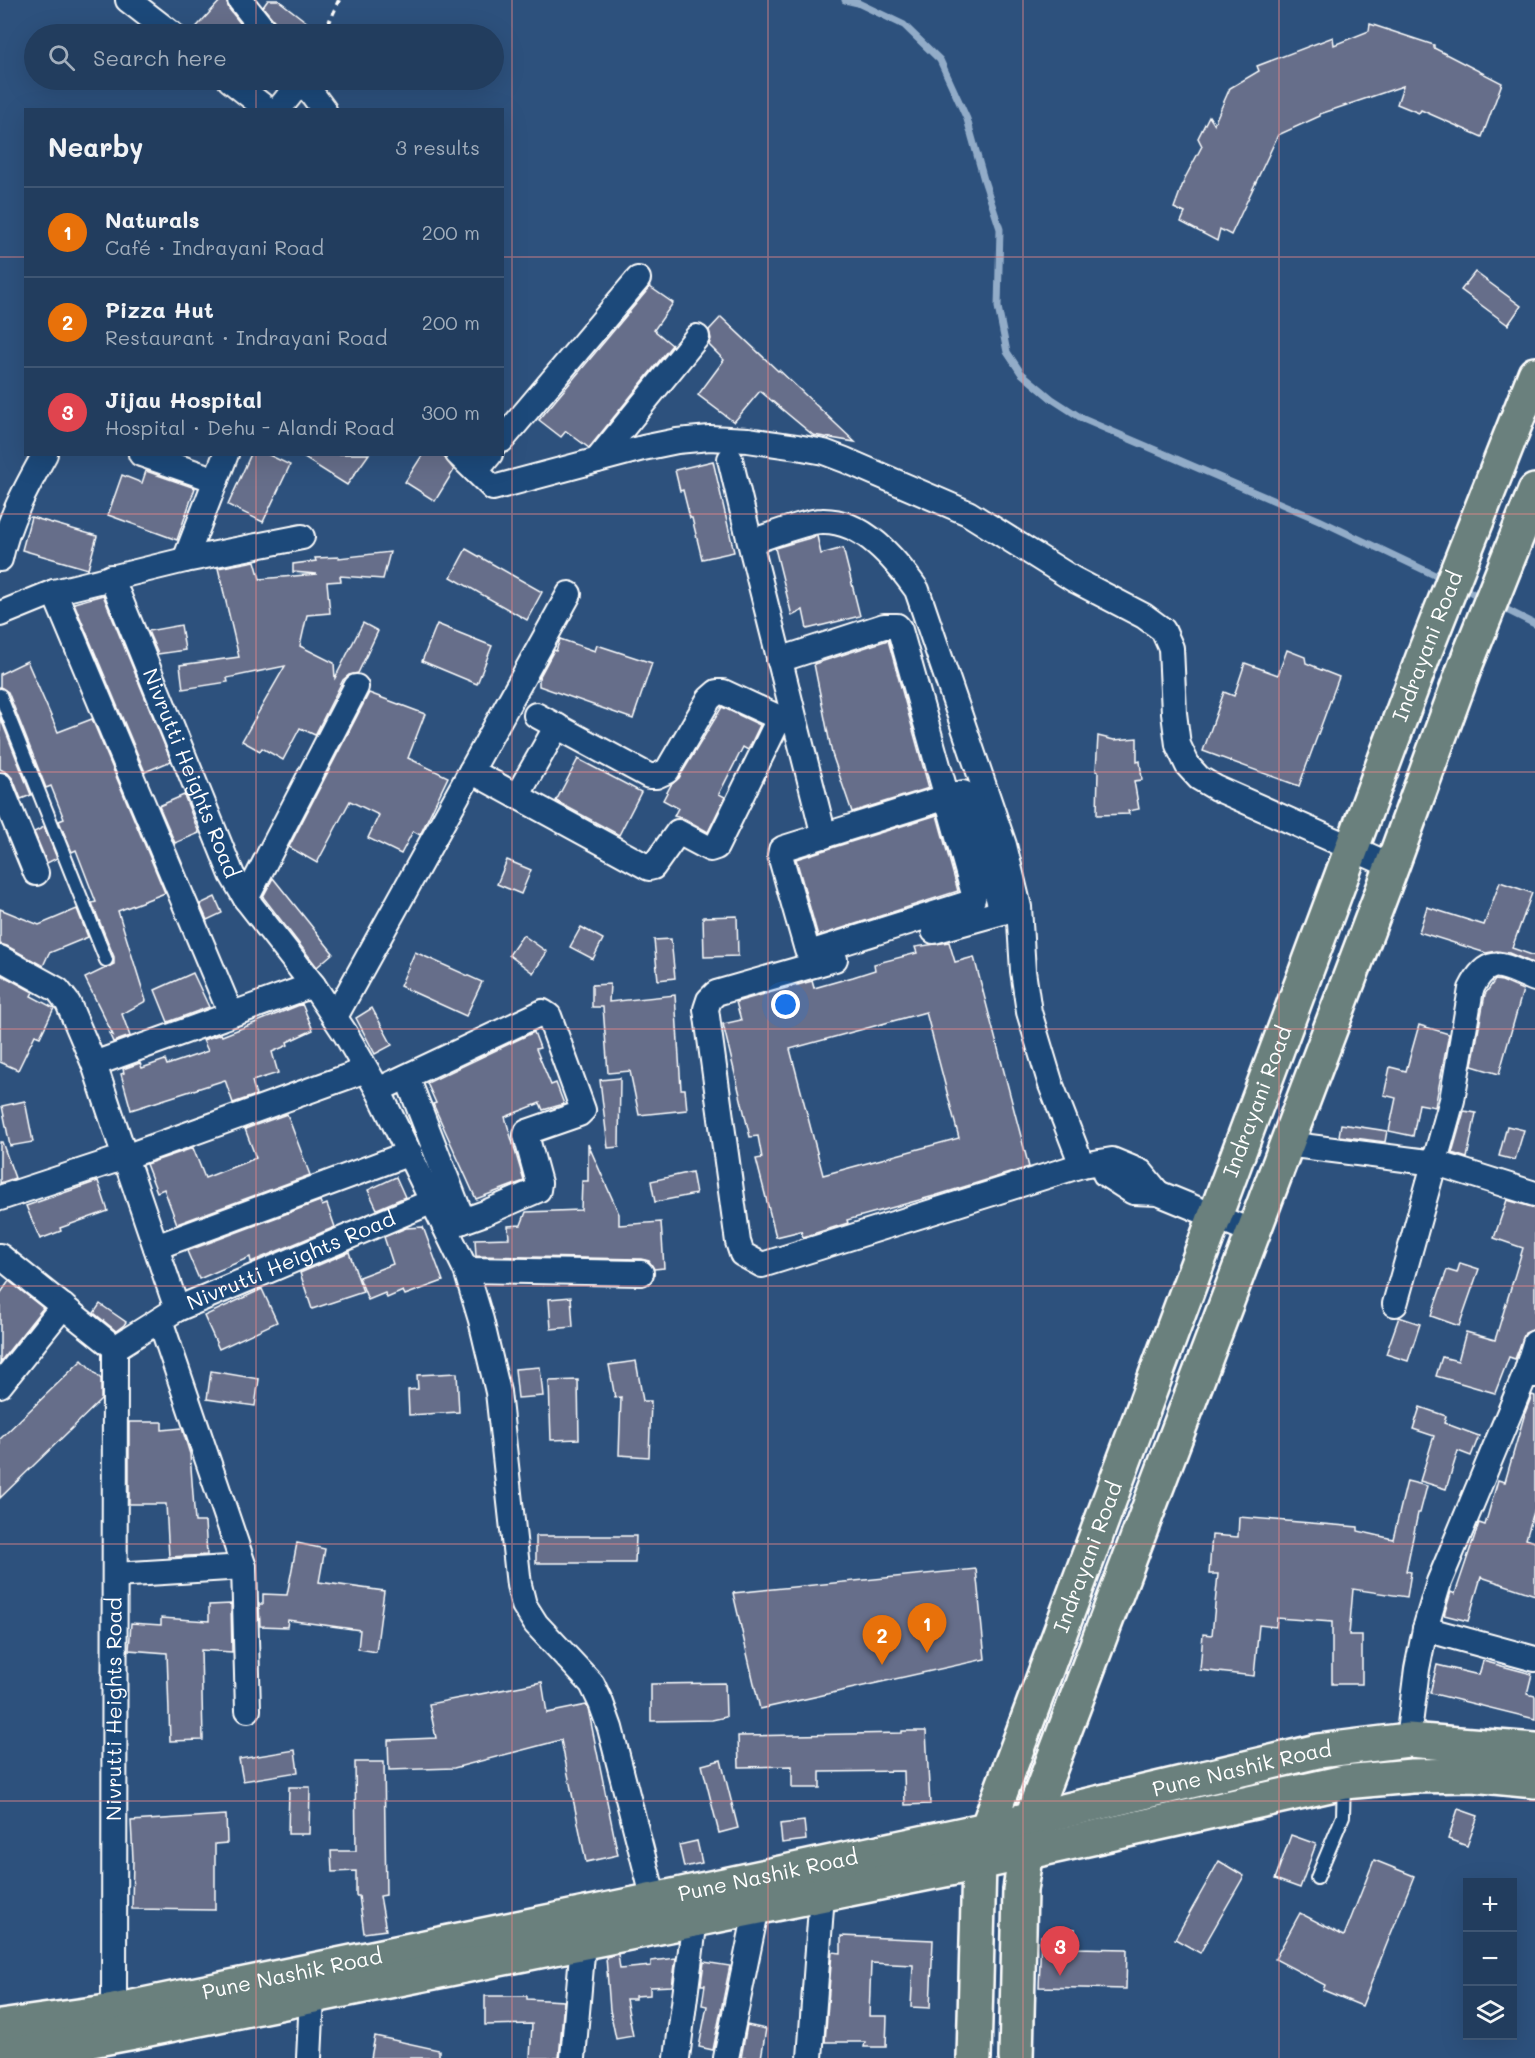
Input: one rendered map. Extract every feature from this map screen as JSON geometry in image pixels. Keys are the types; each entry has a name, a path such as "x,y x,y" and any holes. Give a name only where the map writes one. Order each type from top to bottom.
{"main road":[{"name":"Indrayani Road","path":"974,2058 979,1863 987,1829 1452,583 1535,374"},
{"name":"Indrayani Road","path":"1016,2058 1020,1890 1031,1819 1485,616 1535,491"},
{"name":"Pune Nashik Road","path":"0,2027 114,2011 654,1900 987,1829 1318,1751 1408,1740 1535,1750"},
{"name":"Pune Nashik Road","path":"0,2057 979,1863 1344,1782 1412,1776 1473,1775 1535,1781"}],"street":[{"path":"128,0 159,24"},
{"path":"240,0 259,24"},
{"path":"243,90 265,108"},
{"path":"280,108 294,90"},
{"path":"309,90 323,108"},
{"path":"504,438 638,279"},
{"path":"597,460 697,337"},
{"path":"464,456 483,463 493,488 677,441 710,438 748,440 824,452 968,513 1073,579 1144,616 1163,630 1171,648 1178,745 1188,766 1199,778 1216,788 1392,866"},
{"path":"0,559 17,505 44,456"},
{"path":"147,456 216,480"},
{"path":"185,560 225,456"},
{"path":"730,459 824,836"},
{"path":"750,542 819,520 834,521 849,526 880,544 904,572 917,590 1004,845 1010,909 1029,1012 1051,1085 1092,1164 1133,1192 1158,1192 1253,1232"},
{"path":"0,614 54,591 185,560 302,537"},
{"name":"Nivrutti Heights Road","path":"111,577 231,875 246,899 336,1017 372,1080 433,1200 169,1314 115,1348 114,2011"},
{"path":"54,591 231,1014"},
{"path":"336,1017 569,594"},
{"path":"779,660 884,626 897,626 900,630 947,797 974,894 972,901 809,952 805,948 780,853 784,848 947,797 963,793 970,797 1010,909"},
{"path":"246,899 356,687"},
{"path":"471,771 517,796 650,868 678,832 710,849 716,847 778,721 775,716 723,692 717,693 709,699 667,771 656,776 643,774 546,721 517,796"},
{"path":"0,785 36,873"},
{"path":"1010,909 726,989 716,993 709,1000 706,1009 738,1242 742,1254 762,1265 1092,1164"},
{"path":"0,958 58,990 68,1003 94,1064 156,1247 169,1314 243,1567 248,1710"},
{"path":"1395,1304 1452,1100 1471,989 1479,974 1488,966 1499,965 1535,979"},
{"path":"94,1064 313,986"},
{"path":"0,1198 372,1080 407,1077 543,1012 549,1016 583,1110 527,1132 538,1190 454,1224"},
{"path":"407,1077 454,1224 498,1392 519,1585 524,1605 536,1624 592,1684 602,1703 654,1900"},
{"path":"1286,1144 1436,1162 1535,1194"},
{"path":"156,1247 410,1154"},
{"path":"433,1200 454,1224"},
{"path":"0,1256 115,1348"},
{"path":"466,1270 641,1273"},
{"path":"0,1386 63,1306"},
{"path":"1408,1740 1417,1669 1425,1629 1439,1582 1530,1374 1535,1343"},
{"path":"115,1575 243,1567"},
{"path":"1425,1629 1535,1659"},
{"path":"810,2058 822,1894"},
{"path":"726,2058 758,1907"},
{"path":"677,2058 695,1919"},
{"path":"573,2058 583,1943"},
{"path":"309,2058 312,1996"}],"lane":[{"path":"0,695 106,960"},
{"path":"1317,1878 1343,1816 1344,1782"}],"path":[{"path":"328,24 339,0"}],"building":[{"path":"221,0 226,0 229,9 241,24 199,24"},
{"path":"268,0 278,0 309,24 277,24 263,7"},
{"path":"1370,24 1434,45 1434,48 1502,83 1482,137 1421,110 1419,113 1397,104 1403,86 1320,114 1278,135 1231,235 1220,229 1217,241 1181,222 1185,213 1174,208 1185,178 1202,146 1198,138 1209,116 1214,124 1230,88 1259,71 1257,66 1333,37 1334,45 1369,31"},
{"path":"1475,272 1521,306 1508,325 1461,290"},
{"path":"650,287 673,303 654,330 672,345 589,448 566,431 561,437 539,420"},
{"path":"721,317 855,442 813,435 760,391 734,422 698,395 724,360 709,345 711,339 709,330"},
{"path":"250,456 271,456 290,465 263,522 228,505"},
{"path":"301,456 368,456 347,485"},
{"path":"422,456 444,456 454,470 435,501 405,482"},
{"path":"713,461 734,552 702,559 692,518 690,518 683,490 680,491 675,470"},
{"path":"146,471 195,488 177,540 108,515 122,475 142,483"},
{"path":"31,517 97,536 88,569 22,550"},
{"path":"817,536 821,554 843,548 860,616 807,629 803,610 792,616 775,548"},
{"path":"466,549 542,592 527,620 451,577"},
{"path":"390,552 383,579 340,576 341,581 327,582 330,613 307,615 300,646 334,663 335,678 363,623 378,631 358,673 349,675 343,680 315,735 300,728 283,760 262,748 260,751 242,741 285,666 227,678 228,682 183,689 180,665 239,657 218,568 255,561 260,579 317,574 293,572 293,564 316,561 315,558 339,558"},
{"path":"103,595 171,761 145,772 74,603"},
{"path":"437,624 492,646 477,684 422,661"},
{"path":"181,625 185,650 158,654 148,631"},
{"path":"560,639 595,651 597,645 652,663 633,719 539,686 539,678 554,650 556,651"},
{"path":"888,640 929,788 852,812 832,754 814,664"},
{"path":"1287,650 1305,657 1306,663 1339,677 1299,786 1203,751 1224,692 1234,696 1245,663 1278,675"},
{"path":"27,661 58,732 92,719 165,893 118,911 146,1001 122,1014 130,1036 113,1042 109,1033 113,1035 85,978 114,964 114,957 92,903 96,902 76,850 72,852 59,821 64,819 51,786 46,788 8,692 0,687 0,674"},
{"path":"369,693 425,714 408,758 448,777 420,835 413,831 401,854 368,838 379,815 350,801 317,863 289,847"},
{"path":"722,707 760,725 748,750 743,747 719,794 725,797 708,832 685,819 674,816 678,808 663,800"},
{"path":"0,717 31,795 21,799 13,779 0,769"},
{"path":"1098,736 1114,740 1137,738 1137,762 1140,761 1142,780 1134,781 1139,809 1128,811 1129,814 1097,815"},
{"path":"578,759 641,792 619,835 556,801"},
{"path":"184,795 199,833 175,843 159,806"},
{"path":"937,815 958,891 818,936 796,859"},
{"path":"44,827 57,858 47,863 34,832"},
{"path":"507,860 531,870 521,894 497,884"},
{"path":"273,878 333,953 317,967 263,897"},
{"path":"1500,882 1532,893 1512,948 1535,956 1535,964 1509,953 1497,951 1486,953 1419,932 1427,907 1484,925"},
{"path":"215,897 222,913 207,920 200,904"},
{"path":"0,909 39,925 77,909 88,937 49,953 43,966 0,944"},
{"path":"737,916 738,956 704,957 703,917"},
{"path":"581,927 603,939 593,959 570,947"},
{"path":"523,935 547,952 533,973 509,955"},
{"path":"671,939 675,978 658,980 654,940"},
{"path":"949,942 955,962 974,957 1029,1167 847,1220 848,1223 803,1237 801,1231 776,1237 756,1159 762,1158 758,1136 750,1137 723,1024 741,1020 736,1002 812,981 814,988 853,977 875,970 874,964 917,953 915,947","holes":["926,1012 959,1138 823,1175 790,1049"]},
{"path":"415,952 482,982 466,1016 400,986"},
{"path":"193,973 209,1007 168,1022 155,990"},
{"path":"0,974 33,992 31,996 54,1008 40,1037 35,1035 18,1070 0,1062"},
{"path":"1495,980 1523,990 1499,1074 1472,1066 1485,994"},
{"path":"610,984 609,1002 675,995 681,1089 685,1089 687,1110 639,1115 630,1071 608,1073 603,1007 592,1007 592,985"},
{"path":"302,1004 313,1030 272,1052 278,1073 252,1081 256,1095 233,1103 225,1080 131,1110 121,1074 124,1073 123,1069 140,1063 142,1068 165,1060 167,1065 208,1051 203,1040 221,1034 222,1036"},
{"path":"372,1008 392,1045 375,1054 356,1018"},
{"path":"1419,1025 1449,1034 1435,1107 1419,1104 1413,1136 1389,1131 1396,1098 1384,1095 1390,1067 1406,1071"},
{"path":"534,1032 540,1048 536,1049 551,1085 556,1083 564,1104 543,1110 540,1103 505,1117 524,1181 476,1199 433,1104 436,1103 427,1083"},
{"path":"620,1078 619,1147 608,1148 600,1080"},
{"path":"25,1101 33,1142 10,1146 2,1106"},
{"path":"1464,1111 1476,1113 1467,1158 1452,1153"},
{"path":"287,1114 310,1175 177,1224 164,1189 157,1192 146,1164 193,1148 205,1178 256,1158 245,1129"},
{"path":"1341,1124 1387,1131 1385,1142 1339,1136"},
{"path":"1507,1126 1524,1130 1515,1160 1499,1156"},
{"path":"0,1142 2,1142 15,1178 0,1183"},
{"path":"588,1144 619,1214 619,1225 661,1222 664,1268 654,1269 649,1261 641,1259 476,1256 475,1239 509,1238 508,1226 521,1225 526,1212 581,1210 582,1181 588,1181"},
{"path":"692,1172 696,1194 655,1202 651,1181"},
{"path":"396,1177 405,1197 377,1209 368,1190"},
{"path":"98,1181 108,1211 60,1228 61,1231 40,1239 26,1206"},
{"path":"1507,1200 1535,1208 1535,1329 1525,1333 1515,1359 1509,1357 1495,1393 1436,1376 1442,1357 1458,1361 1466,1332 1495,1340 1523,1248 1494,1238"},
{"path":"320,1201 322,1206 327,1204 335,1227 251,1262 250,1257 199,1279 187,1251"},
{"path":"423,1227 443,1281 405,1295 403,1291 387,1298 385,1293 368,1300 359,1277 393,1264 384,1237 406,1228"},
{"path":"349,1252 363,1292 312,1309 300,1273"},
{"path":"1460,1263 1479,1269 1459,1326 1431,1316 1447,1270 1457,1273"},
{"path":"9,1281 43,1308 0,1362 0,1294"},
{"path":"262,1289 277,1322 219,1349 204,1316"},
{"path":"571,1297 573,1327 551,1329 549,1299"},
{"path":"100,1304 126,1322 124,1325 116,1331 94,1313"},
{"path":"1399,1317 1420,1324 1408,1361 1386,1354"},
{"path":"82,1360 101,1379 101,1400 0,1498 0,1439"},
{"path":"636,1361 643,1401 651,1401 649,1457 619,1455 621,1397 615,1398 609,1365"},
{"path":"540,1367 543,1396 518,1398 515,1369"},
{"path":"211,1371 259,1379 255,1406 207,1399"},
{"path":"457,1373 459,1412 409,1415 408,1390 418,1389 417,1375"},
{"path":"578,1380 579,1439 551,1440 549,1381"},
{"path":"1532,1395 1535,1396 1535,1508 1526,1539 1535,1542 1535,1595 1481,1577 1468,1621 1444,1615 1451,1592 1455,1594 1479,1523 1485,1525 1498,1480 1505,1482"},
{"path":"1420,1407 1446,1416 1444,1423 1479,1436 1471,1456 1458,1451 1446,1489 1420,1481 1434,1436 1413,1429"},
{"path":"129,1422 162,1422 162,1430 182,1428 190,1454 195,1522 205,1522 207,1555 169,1557 166,1504 129,1504"},
{"path":"1407,1481 1427,1486 1420,1513 1418,1513 1406,1571 1411,1572 1407,1597 1353,1589 1349,1635 1362,1635 1362,1684 1332,1684 1332,1622 1277,1618 1276,1627 1259,1625 1254,1676 1200,1670 1203,1634 1212,1635 1218,1574 1209,1574 1212,1535 1238,1537 1239,1517 1358,1527 1358,1531 1393,1539"},
{"path":"536,1536 636,1536 635,1563 536,1563"},
{"path":"297,1543 325,1549 319,1582 384,1591 376,1652 358,1649 360,1630 288,1620 287,1627 260,1626 259,1604 263,1604 263,1594 287,1595"},
{"path":"976,1569 985,1659 760,1709 733,1593"},
{"path":"231,1604 232,1652 201,1650 203,1740 170,1741 167,1653 129,1650 131,1623 161,1625 161,1618 209,1621 209,1605"},
{"path":"1483,1661 1532,1674 1527,1694 1535,1696 1535,1719 1430,1693 1437,1665 1479,1675"},
{"path":"542,1682 547,1713 586,1705 588,1708 618,1855 586,1862 561,1740 454,1768 389,1770 388,1740 436,1738 429,1704"},
{"path":"725,1683 726,1717 712,1720 651,1721 651,1684"},
{"path":"902,1731 926,1731 930,1804 905,1805 904,1771 820,1772 820,1788 792,1788 792,1766 739,1767 738,1736 902,1733"},
{"path":"295,1750 298,1772 243,1781 239,1759"},
{"path":"721,1760 738,1828 719,1833 702,1765"},
{"path":"355,1762 384,1762 386,1895 380,1896 386,1930 364,1933 359,1896 356,1896 356,1871 332,1872 331,1851 356,1851"},
{"path":"289,1787 310,1787 309,1834 288,1834"},
{"path":"1458,1809 1478,1816 1467,1846 1448,1839"},
{"path":"226,1815 227,1843 215,1844 215,1910 132,1909 131,1821"},
{"path":"804,1821 806,1840 782,1843 780,1824"},
{"path":"1291,1835 1316,1844 1300,1888 1275,1879"},
{"path":"697,1841 702,1863 684,1867 679,1845"},
{"path":"1374,1860 1414,1876 1362,2006 1323,1990 1325,1985 1275,1959 1300,1913 1344,1936"},
{"path":"1219,1861 1244,1876 1200,1953 1175,1939"},
{"path":"1055,1928 1075,1929 1075,1948 1127,1949 1126,1989 1039,1987 1041,1936 1055,1936"},
{"path":"841,1936 933,1940 930,2008 911,2007 913,1965 871,1963 869,2016 887,2016 886,2047 864,2047 865,2042 825,2042 832,1952 841,1953"},
{"path":"618,1954 620,1969 651,1966 651,1961 676,1958 672,1986 650,1987 650,1995 626,1999 633,2036 616,2039 610,2010 606,1957"},
{"path":"704,1962 730,1966 713,2050 699,2047 707,2006 702,2005 705,1985 701,1985"},
{"path":"485,1996 527,1996 527,1999 564,2001 559,2058 530,2058 532,2024 485,2025"},
{"path":"747,2025 766,2029 761,2058 741,2058"},
{"path":"375,2036 439,2050 439,2058 371,2058"}],"waterway":[{"path":"845,0 858,3 904,25 940,60 967,119 1000,229 998,307 1007,352 1021,373 1052,399 1083,419 1319,520 1443,579"},
{"path":"1459,586 1484,599"},
{"path":"1499,606 1535,624"}],"place":[{"name":"Naturals","path":"927,1653"},
{"name":"Pizza Hut","path":"882,1665"},
{"name":"Jijau Hospital","path":"1060,1976"}]}
